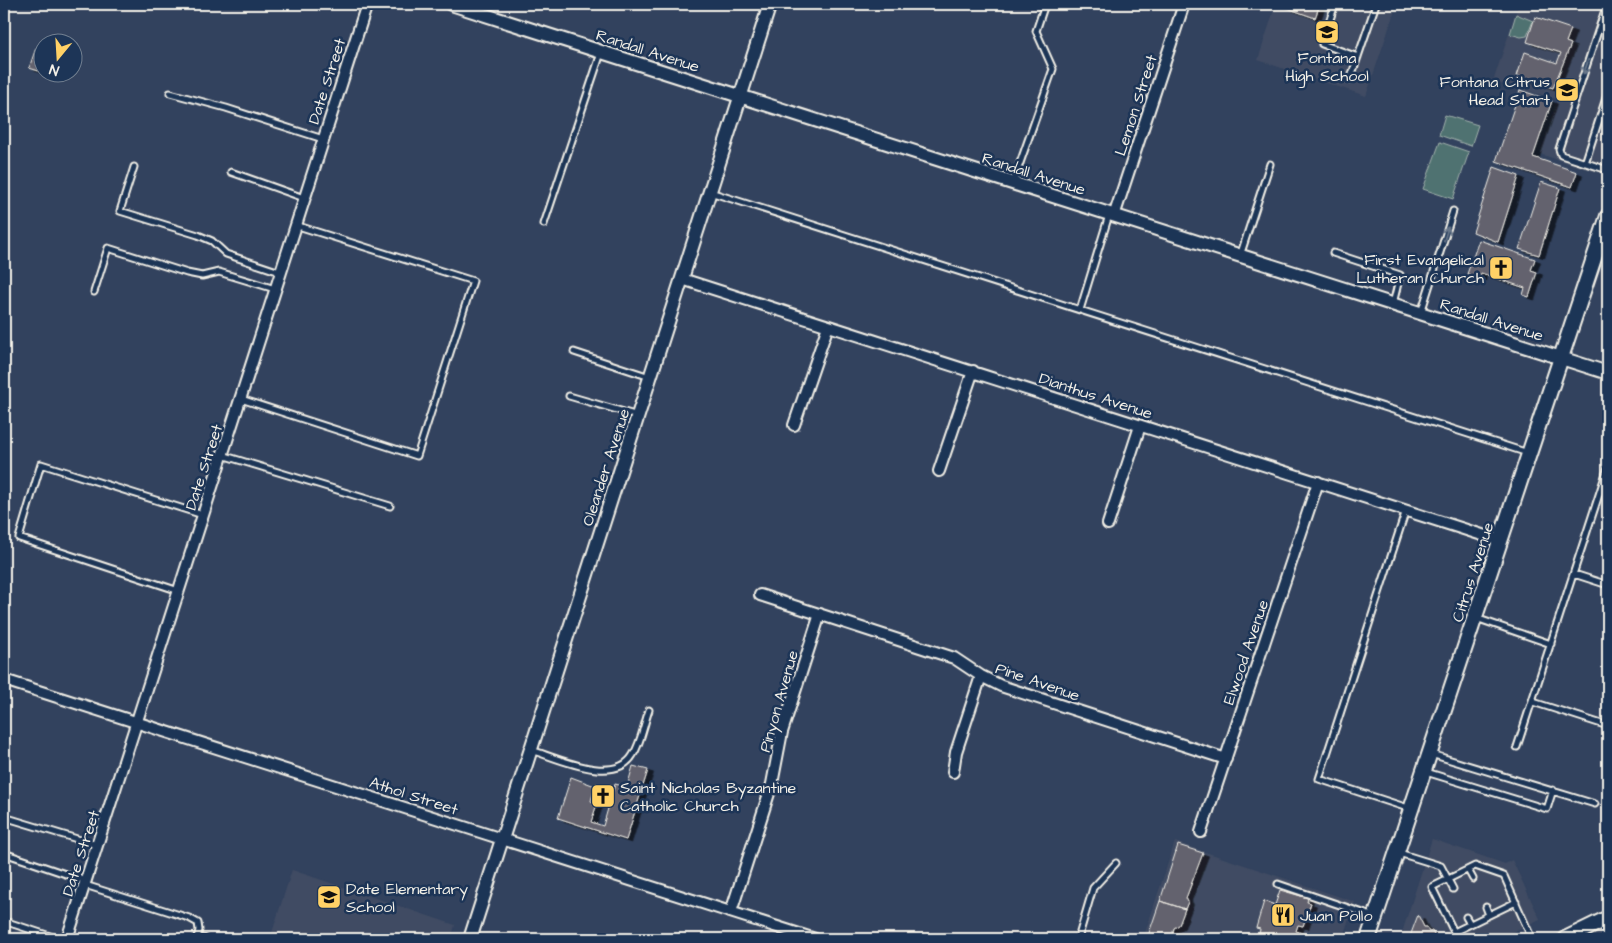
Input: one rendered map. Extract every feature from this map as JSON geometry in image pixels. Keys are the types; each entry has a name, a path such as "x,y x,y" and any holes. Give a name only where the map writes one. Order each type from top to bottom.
{"main road":[{"name":"Citrus Avenue","path":"1368,939 1608,216"},
{"path":"1565,939 1608,918"}],"street":[{"name":"Date Street","path":"67,939 204,515 322,139 367,4"},
{"name":"Randall Avenue","path":"450,4 1608,373"},
{"name":"Oleander Avenue","path":"470,939 770,4"},
{"name":"Lemon Street","path":"1112,215 1184,4"},
{"name":"Dianthus Avenue","path":"682,279 1501,541"},
{"path":"794,425 828,326"},
{"path":"939,471 973,371"},
{"path":"1108,524 1140,426"},
{"name":"Elwood Avenue","path":"1201,832 1318,482"},
{"name":"Pine Avenue","path":"760,595 954,658 1000,686 1226,759"},
{"name":"Pinyon Avenue","path":"731,912 772,784 782,732 820,614"},
{"path":"953,772 956,752 981,676"},
{"name":"Athol Street","path":"4,680 815,939"}],"lane":[{"path":"1013,184 1053,69 1036,31 1045,4"},
{"path":"1335,4 1322,44 1358,57"},
{"path":"1350,80 1376,4"},
{"path":"1607,4 1559,150 1561,155 1608,170"},
{"path":"544,224 601,52"},
{"path":"1585,162 1608,92"},
{"path":"170,93 226,108 322,139"},
{"path":"1240,256 1270,164"},
{"path":"134,167 120,211 212,241 226,254 280,272"},
{"path":"231,172 304,198"},
{"path":"710,192 1529,453"},
{"path":"1421,314 1453,211"},
{"path":"1080,310 1112,215"},
{"path":"240,399 417,456 473,281 296,226"},
{"path":"94,292 108,248 187,273 202,276 219,272 275,289"},
{"path":"1333,253 1400,275 1392,304"},
{"path":"574,352 651,377"},
{"path":"569,396 638,416"},
{"path":"222,455 390,506"},
{"path":"179,591 19,538 41,464 204,515"},
{"path":"1517,747 1607,477 1608,468"},
{"path":"1406,510 1319,779 1412,809"},
{"path":"1574,574 1608,585"},
{"path":"1475,618 1551,644"},
{"path":"1532,702 1608,726"},
{"path":"530,750 594,769 610,770 625,763 633,755 648,710"},
{"path":"1430,754 1595,804"},
{"path":"1424,772 1547,809 1553,790"},
{"path":"4,817 98,846"},
{"path":"1398,852 1442,866 1453,889"},
{"path":"4,853 189,918 198,923 197,938 206,939"},
{"path":"1078,939 1093,888 1116,863"},
{"path":"1516,902 1454,932 1432,887 1475,866 1504,876 1516,902 1532,939"},
{"path":"1468,870 1473,879"},
{"path":"1278,884 1376,917"},
{"path":"1486,907 1489,915"},
{"path":"1466,917 1470,924"},
{"path":"4,921 59,939"}],"shaded area":[{"name":"Fontana High School","path":"1276,4 1397,4 1366,96 1258,60"},
{"name":"Fontana Citrus Head Start","path":"1519,4 1608,4 1608,137 1597,172 1540,154 1557,99 1493,82"},
{"path":"1432,839 1505,864 1512,860 1540,919 1498,939 1400,939"},
{"path":"1175,842 1355,902 1342,939 1143,939"},
{"name":"Date Elementary School","path":"292,870 455,925 451,939 270,939"}],"green space":[{"path":"1516,14 1533,21 1527,36 1521,37 1510,34"},
{"path":"1445,115 1478,125 1471,146 1439,135"},
{"path":"1440,142 1469,152 1453,199 1423,189"}],"building":[{"path":"1289,4 1320,4 1315,18 1287,8"},
{"path":"1535,17 1571,29 1566,42 1571,44 1553,88 1517,76 1525,52 1557,63 1561,53 1527,42"},
{"path":"1520,90 1552,101 1533,157 1577,172 1572,187 1496,161"},
{"path":"1494,167 1519,176 1498,242 1473,232"},
{"path":"1541,182 1560,188 1539,255 1519,249"},
{"path":"1479,240 1535,259 1531,270 1537,272 1529,297 1523,295 1525,288 1481,273 1480,278 1467,274"},
{"path":"633,766 648,770 626,840 558,818 571,777 595,786 591,801 597,804 591,822 603,826 615,784 627,787"},
{"path":"1178,845 1203,853 1186,898 1188,902 1185,909 1160,901"},
{"name":"Juan Pollo","path":"1280,890 1308,898 1307,902 1311,903 1303,926 1298,925 1296,931 1301,933 1299,939 1274,939 1259,935 1260,929 1256,928 1264,901 1275,905"},
{"path":"1160,901 1185,909 1179,925 1174,928 1171,939 1147,939"},
{"path":"1418,915 1424,927 1429,932 1432,931 1436,939 1409,939"}],"place":[{"name":"Fontana High School","path":"1327,32"},
{"name":"Fontana Citrus Head Start","path":"1567,90"},
{"name":"First Evangelical Lutheran Church","path":"1501,268"},
{"name":"Saint Nicholas Byzantine Catholic Church","path":"603,796"},
{"name":"Date Elementary School","path":"329,897"},
{"name":"Juan Pollo","path":"1283,915"}]}
